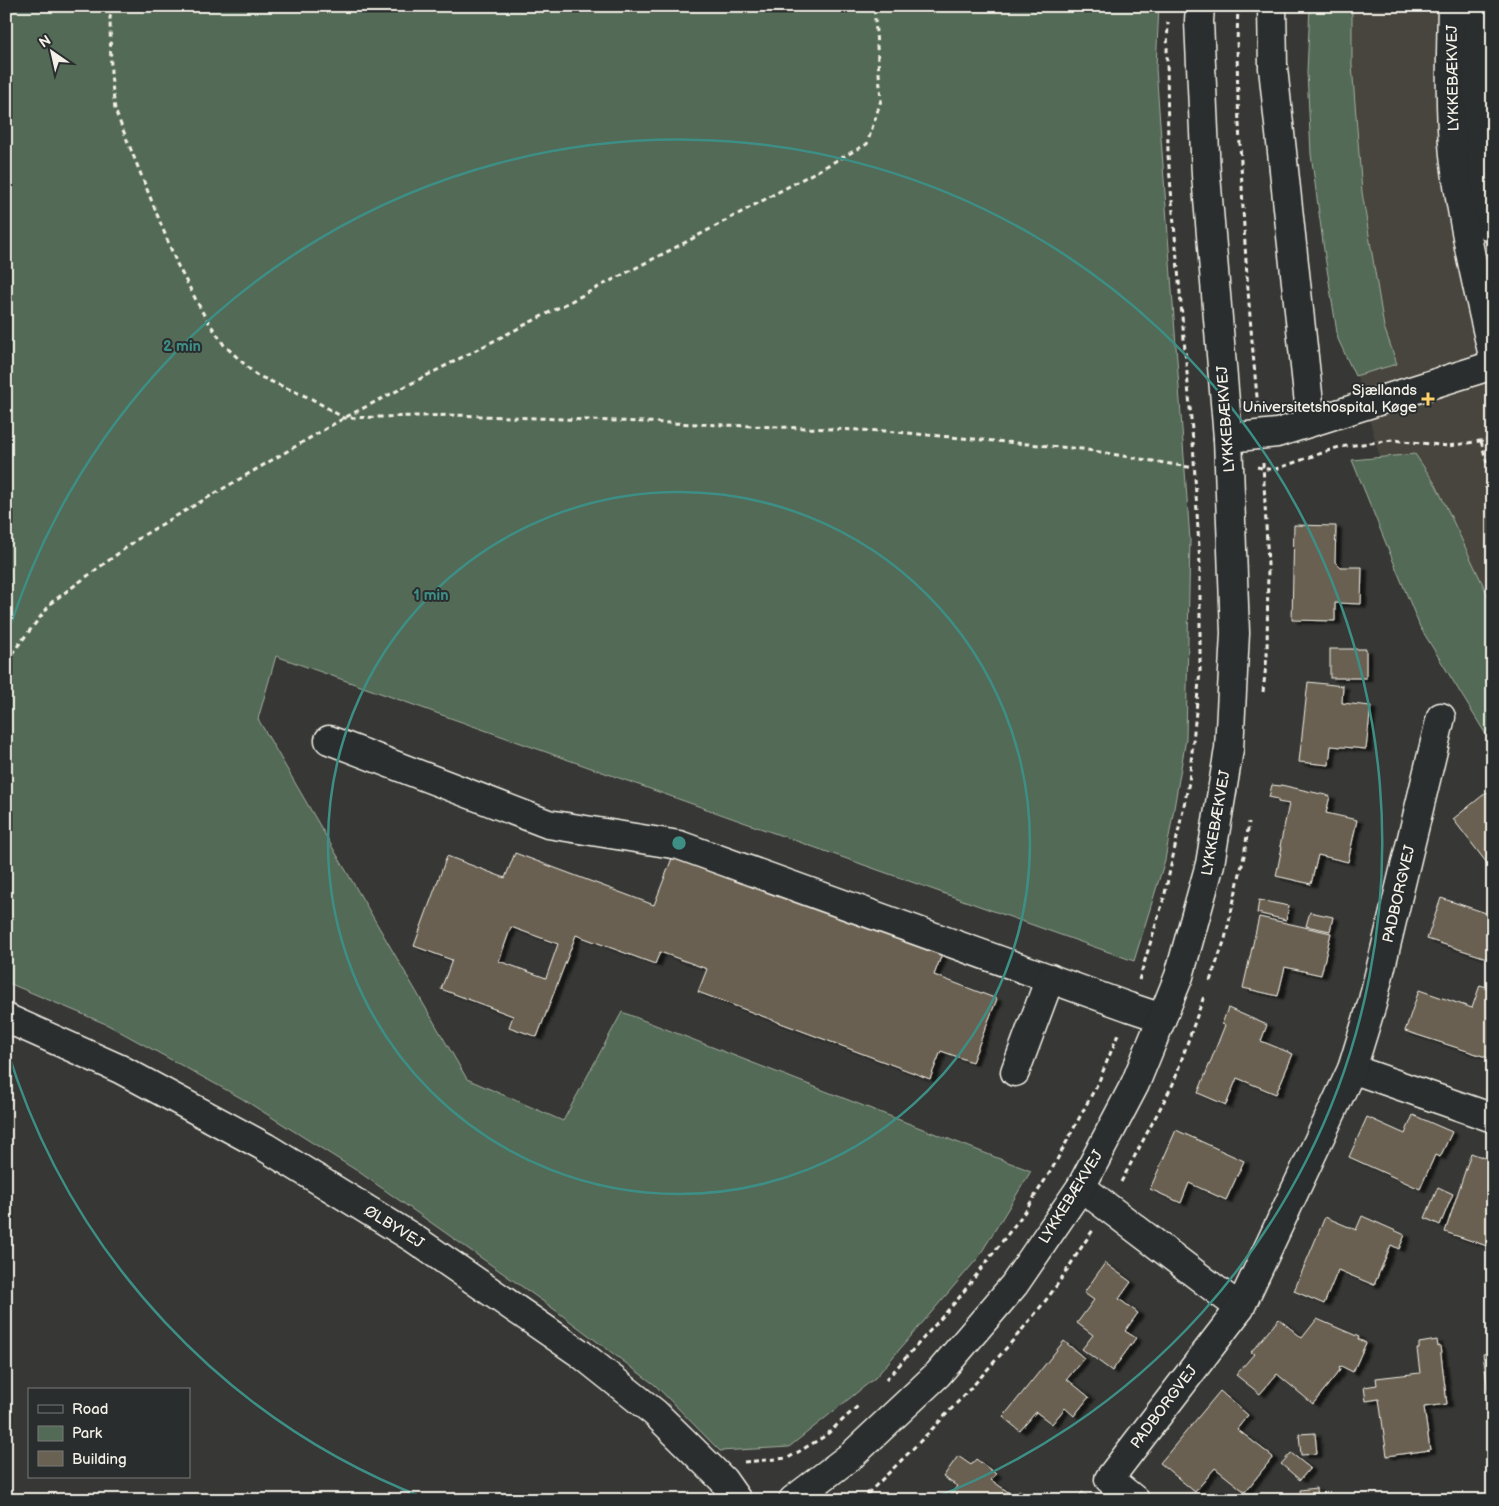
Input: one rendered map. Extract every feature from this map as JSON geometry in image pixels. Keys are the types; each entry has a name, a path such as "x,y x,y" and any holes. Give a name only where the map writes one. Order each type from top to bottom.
{"street":[{"name":"LYKKEBÆKVEJ","path":"793,1500 852,1455 938,1374 1014,1285 1081,1187 1135,1084 1162,1018 1178,976 1210,864 1229,749 1235,633 1229,450 1206,175 1199,21 1200,6"},
{"path":"1272,6 1273,68 1311,422"},
{"name":"LYKKEBÆKVEJ","path":"1452,6 1450,77 1454,154 1461,204 1493,356"},
{"name":"LYKKEBÆKVEJ","path":"1478,6 1477,77 1480,151 1493,229"},
{"path":"1229,450 1269,434 1493,365"},
{"name":"PADBORGVEJ","path":"1135,1500 1109,1480 1240,1308 1352,1069 1372,1004 1440,717"},
{"path":"328,740 548,824 679,844 1162,1018"},
{"path":"1016,1072 1050,978"},
{"name":"ØLBYVEJ","path":"6,1018 120,1069 197,1110 265,1147 413,1238 588,1360 656,1413 730,1490"},
{"path":"1352,1069 1493,1118"},
{"path":"1081,1187 1240,1308"}],"path":[{"path":"114,6 110,18 110,46 115,110 177,264 204,315 224,345 256,375 312,399 344,418 455,415 885,431 1082,449 1194,468"},
{"path":"6,661 52,602 142,536 344,418 688,241 867,144 881,100 874,6"},
{"path":"1238,6 1239,120 1243,222 1251,331 1269,434 1264,468 1268,565 1263,696"},
{"path":"886,1381 958,1300 1024,1213 1052,1169 1099,1081 1143,971 1164,898 1189,782 1200,671 1200,565 1193,442 1168,156 1168,15"},
{"path":"1229,450 1264,468 1273,470 1339,447 1393,440 1449,446 1493,439"},
{"path":"1482,441 1491,478 1484,490"},
{"path":"1209,984 1225,939 1244,856 1249,819"},
{"path":"861,1500 919,1444 984,1374 1048,1298 1108,1207 1173,1084 1206,993"},
{"path":"730,1490 744,1462 788,1458 825,1436 859,1406"}],"shaded area":[{"name":"Sjællands Universitetshospital, Køge","path":"1314,6 1493,6 1493,688 1385,475 1342,323"}],"green space":[{"path":"6,6 1159,6 1156,68 1190,540 1186,739 1165,860 1134,961 276,656 258,719 467,1079 563,1121 622,1012 1031,1171 978,1258 875,1378 789,1447 720,1451 655,1385 551,1307 359,1172 241,1098 106,1024 6,982"},
{"path":"1310,6 1352,6 1352,65 1362,192 1384,327 1397,364 1355,376 1338,339 1311,154 1307,72"},
{"path":"1415,454 1436,485 1493,606 1493,746 1420,627 1352,460"}],"building":[{"path":"1294,525 1336,526 1335,562 1340,567 1362,567 1361,604 1335,603 1335,621 1292,620"},
{"path":"1330,649 1366,649 1366,678 1330,678"},
{"path":"1308,682 1343,686 1342,703 1371,706 1366,749 1331,746 1329,765 1299,762"},
{"path":"1272,785 1281,785 1330,796 1326,813 1357,820 1348,862 1318,855 1311,884 1276,876 1289,804 1278,802 1278,799 1269,797"},
{"path":"1487,792 1493,799 1493,871 1453,819"},
{"path":"515,853 654,905 674,853 942,954 934,975 997,999 972,1062 941,1051 930,1079 698,992 707,969 660,952 655,964 576,935 537,1037 509,1027 513,1016 441,989 452,960 414,946 447,856 505,878","holes":["511,927 558,944 546,978 499,961"]},
{"path":"1441,898 1489,914 1493,902 1493,960 1427,939"},
{"path":"1259,900 1289,906 1286,920 1257,913"},
{"path":"1310,912 1333,917 1330,931 1306,926"},
{"path":"1259,917 1331,933 1321,975 1285,967 1278,996 1243,988"},
{"path":"1480,985 1493,989 1492,1059 1405,1031 1419,990 1472,1008"},
{"path":"1228,1008 1267,1025 1261,1041 1293,1054 1276,1094 1237,1078 1226,1105 1198,1093 1225,1025 1222,1024"},
{"path":"1413,1115 1452,1132 1440,1157 1435,1155 1420,1189 1349,1157 1367,1117 1405,1134"},
{"path":"1176,1130 1244,1161 1226,1200 1189,1183 1181,1203 1150,1189"},
{"path":"1471,1153 1493,1161 1493,1227 1487,1246 1445,1232"},
{"path":"1438,1187 1453,1194 1440,1225 1425,1218"},
{"path":"1362,1216 1405,1235 1399,1249 1391,1245 1374,1285 1338,1270 1324,1304 1294,1291 1325,1217 1356,1230"},
{"path":"1105,1263 1131,1282 1119,1299 1138,1313 1125,1331 1136,1338 1112,1371 1082,1349 1093,1335 1077,1323 1094,1300 1084,1293"},
{"path":"1279,1319 1302,1338 1317,1319 1359,1337 1358,1339 1366,1343 1353,1372 1341,1366 1340,1370 1313,1404 1277,1374 1260,1394 1236,1375 1254,1354 1251,1352"},
{"path":"1437,1340 1438,1347 1440,1346 1447,1404 1424,1407 1430,1450 1387,1456 1379,1399 1366,1401 1364,1387 1377,1385 1376,1378 1420,1373 1417,1349 1419,1349 1419,1343"},
{"path":"1064,1341 1084,1358 1067,1379 1089,1397 1074,1416 1065,1408 1052,1424 1036,1412 1020,1431 1003,1417"},
{"path":"1493,1352 1493,1427 1483,1354"},
{"path":"1220,1391 1248,1415 1237,1429 1273,1457 1245,1492 1215,1468 1195,1492 1160,1463"},
{"path":"1315,1433 1317,1454 1301,1455 1299,1434"},
{"path":"1291,1453 1310,1468 1300,1480 1281,1464"},
{"path":"958,1456 971,1465 976,1459 996,1474 991,1480 1014,1496 1019,1490 1033,1500 947,1500 957,1486 943,1477"},
{"path":"1316,1488 1317,1500 1301,1500 1300,1490"},
{"path":"1082,1492 1093,1500 1077,1500"}],"place":[{"name":"Sjællands Universitetshospital, Køge","path":"1428,399"}]}
